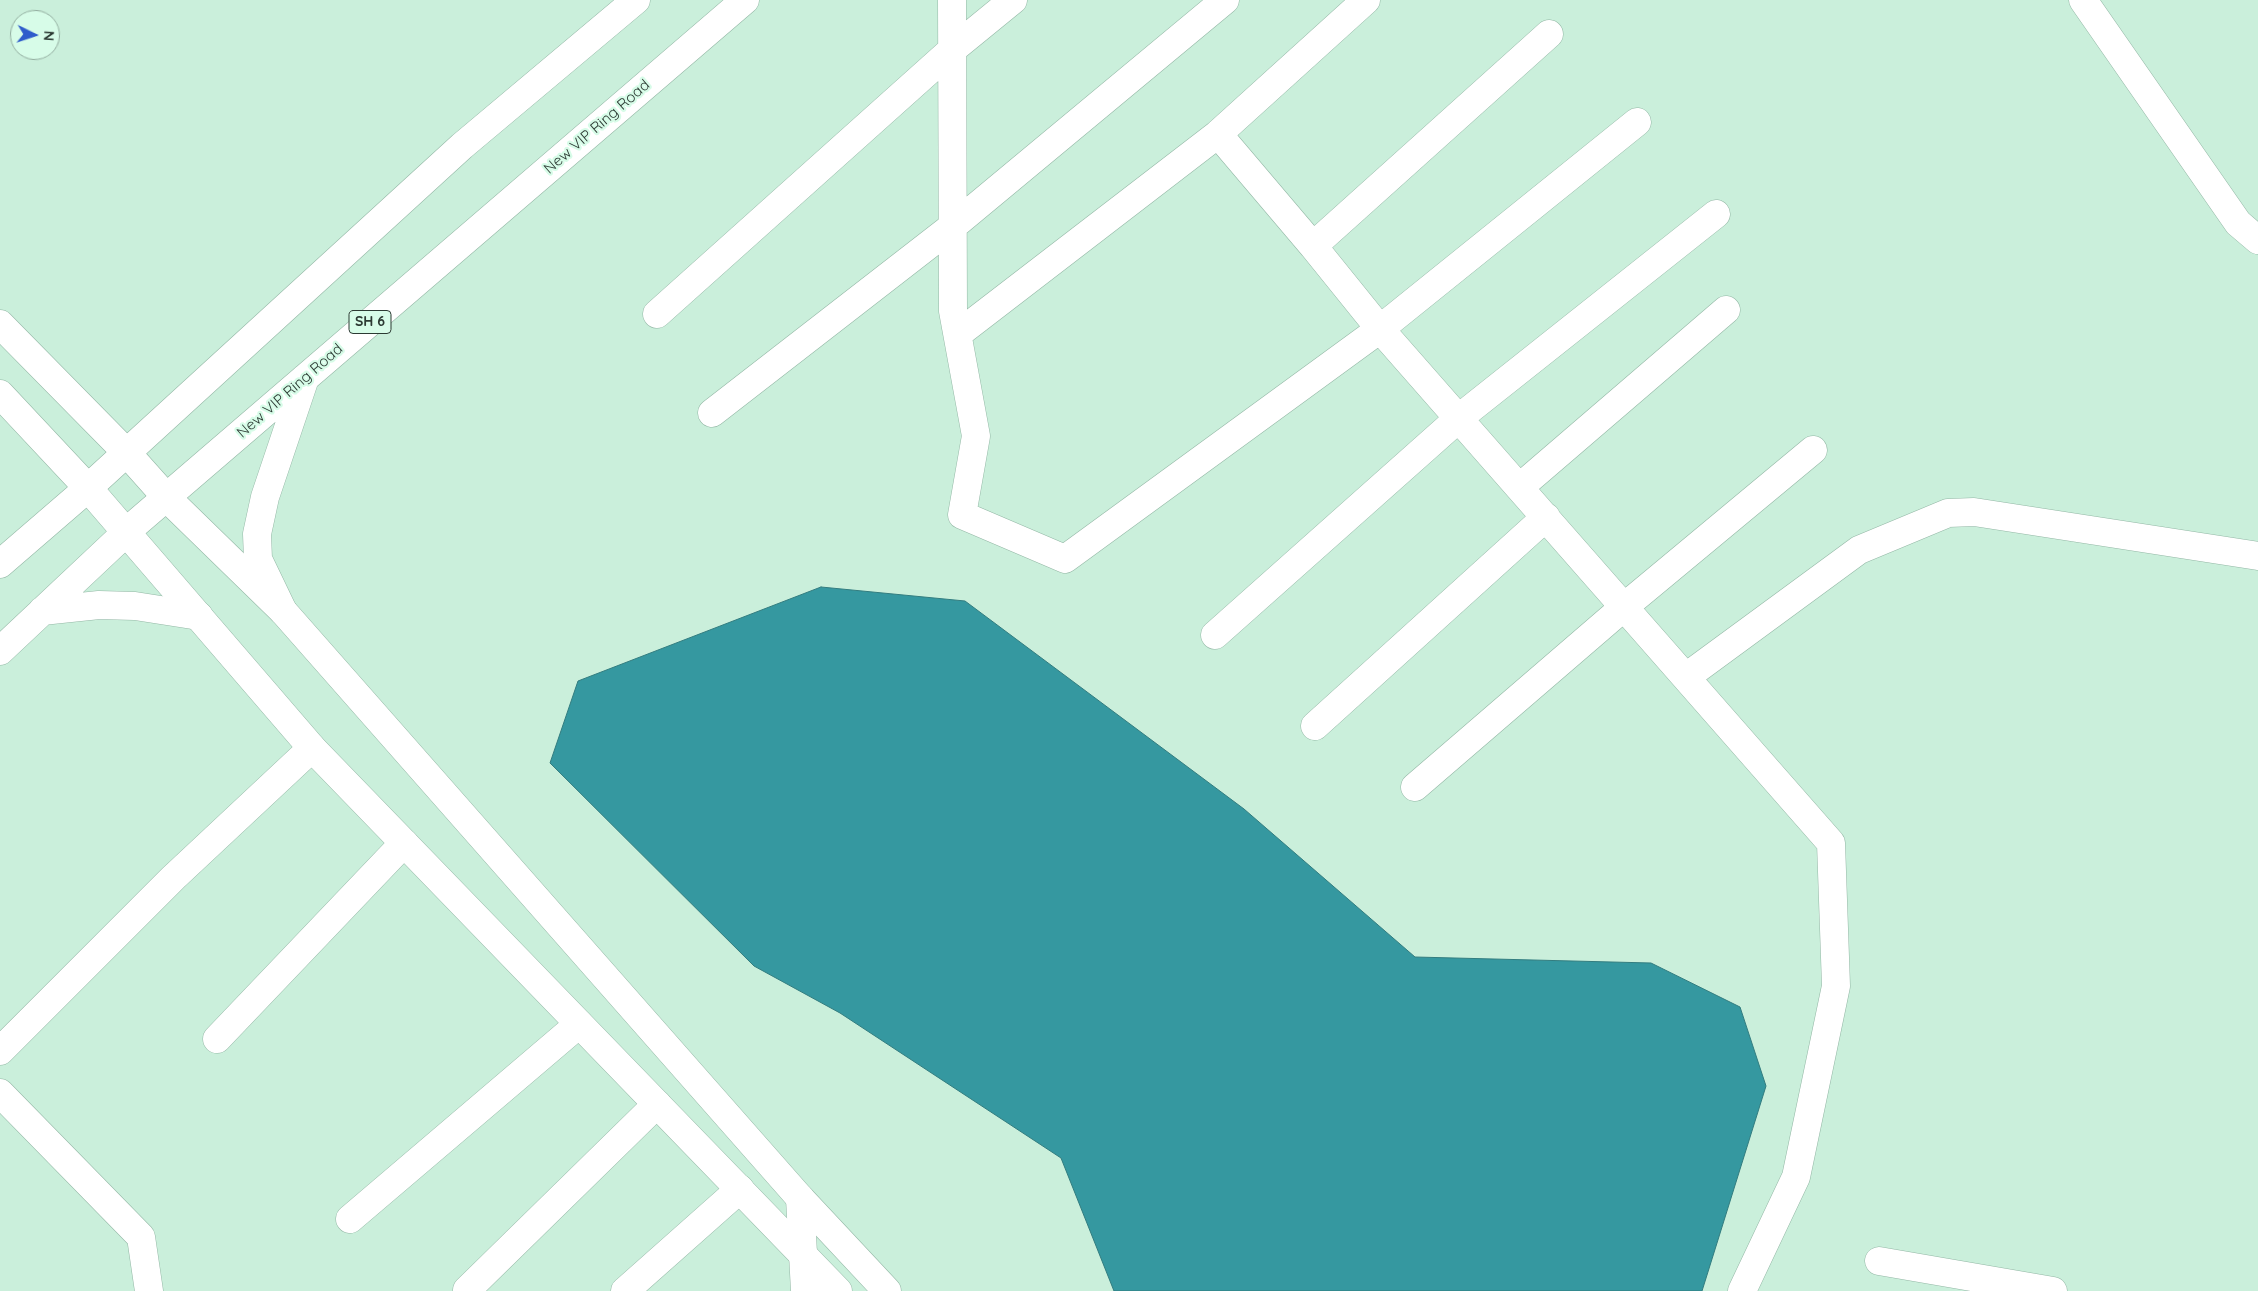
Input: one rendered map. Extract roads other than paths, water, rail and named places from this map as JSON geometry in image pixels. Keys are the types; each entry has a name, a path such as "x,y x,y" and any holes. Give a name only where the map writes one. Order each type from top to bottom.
{"street":[{"path":"0,564 88,488 462,146 636,0"},
{"name":"New VIP Ring Road","path":"0,651 126,532 745,0"},
{"path":"952,0 953,311 976,436 962,515 1065,560 1380,329 1637,122"},
{"path":"657,314 953,49 1013,0"},
{"path":"712,413 953,226 1225,0"},
{"path":"958,334 1218,134 1366,0"},
{"path":"2083,0 2238,223 2258,240"},
{"path":"1313,246 1550,34"},
{"path":"1218,134 1313,246 1380,329 1830,843 1836,986 1796,1178 1742,1291"},
{"path":"1215,635 1458,418 1716,214"},
{"path":"1520,487 1726,310"},
{"path":"0,324 126,452 166,498 283,611 800,1198 887,1291"},
{"path":"283,611 258,559 258,534 265,497 306,377"},
{"path":"0,394 88,488 312,748 838,1291"},
{"path":"1415,787 1624,606 1813,450"},
{"path":"1686,677 1859,550 1948,513 1974,512 2258,556"},
{"path":"1315,726 1546,517"},
{"path":"42,611 99,605 135,606 199,616"},
{"path":"0,1051 173,878 312,748"},
{"path":"217,1039 404,843"},
{"path":"350,1219 579,1024"},
{"path":"0,1093 141,1237 149,1291"},
{"path":"467,1290 657,1104"},
{"path":"625,1291 740,1189"},
{"path":"800,1198 805,1291"},
{"path":"1762,1249 1763,1291"},
{"path":"1880,1260 2053,1291"}],"water":[{"path":"821,587 965,601 1244,809 1415,957 1651,963 1740,1007 1766,1086 1702,1291 1114,1291 1061,1158 840,1013 754,966 550,763 578,681"}]}
